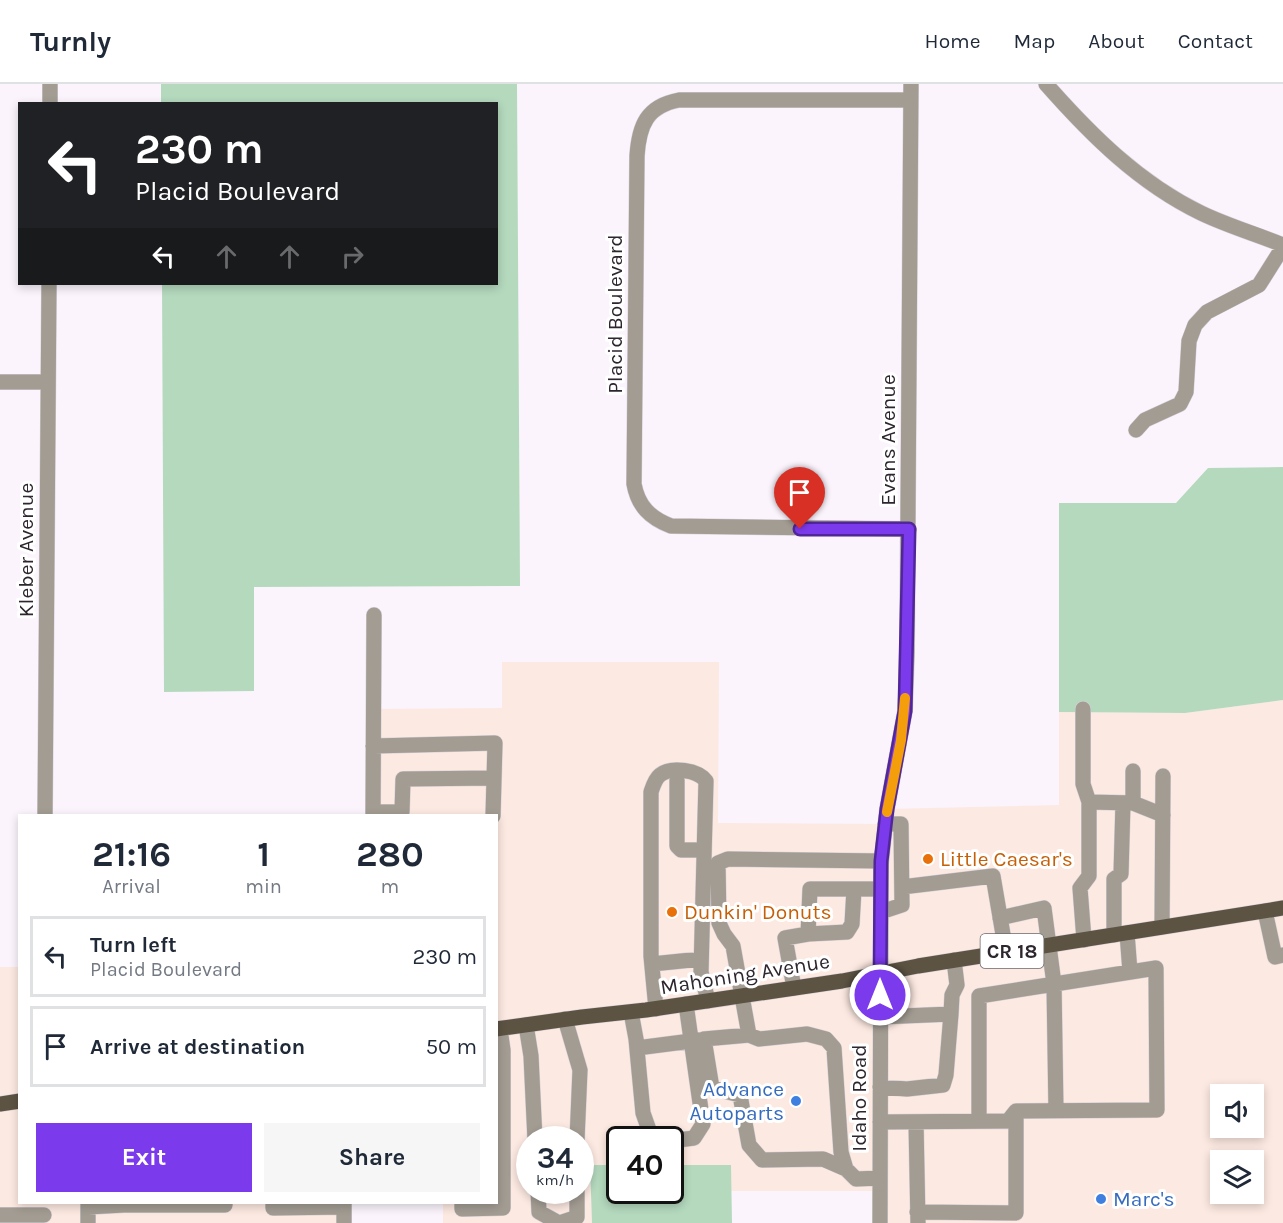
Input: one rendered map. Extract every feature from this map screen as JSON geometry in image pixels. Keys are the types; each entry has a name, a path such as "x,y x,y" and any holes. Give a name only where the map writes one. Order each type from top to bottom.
{"main road":[{"name":"Mahoning Avenue","path":"498,1029 656,1009 794,988 954,960 1283,908"},
{"path":"0,1104 18,1101"}],"street":[{"path":"50,84 50,102"},
{"name":"Evans Avenue","path":"880,973 881,861 885,824 905,711 909,529 911,84"},
{"path":"1046,84 1100,143 1161,190 1199,212 1283,246 1259,285 1207,312 1196,325 1189,341 1186,392 1180,404 1146,420 1136,430"},
{"name":"Placid Boulevard","path":"909,529 671,526 650,515 640,504 634,472 637,156 642,126 649,116 668,102 679,100 911,100"},
{"name":"Kleber Avenue","path":"45,814 49,285"},
{"path":"0,382 48,382"},
{"path":"374,615 373,814 402,814 403,779 494,778"},
{"path":"1083,709 1083,784 1089,802 1089,876 1080,888 1084,940"},
{"path":"373,746 495,743 493,814"},
{"path":"656,1009 651,960 651,792 659,776 667,771 693,772 701,775 706,781 700,972 708,1001"},
{"path":"1130,972 1121,934 1114,879 1121,874 1133,771"},
{"path":"1162,927 1163,776"},
{"path":"677,780 677,846 681,850 699,850"},
{"path":"651,960 656,951 659,795 665,781 686,780 695,782 699,786 701,792 699,867 704,872"},
{"path":"1089,802 1128,803 1163,815"},
{"path":"880,912 902,904 902,824 885,824"},
{"path":"749,1035 733,946 723,934 719,923 718,863 728,859 881,861"},
{"path":"902,887 993,876 1006,952"},
{"path":"808,934 810,889 880,889"},
{"path":"794,988 785,938 847,932 852,924 854,889"},
{"path":"1000,918 1044,908 1054,984 1056,1112"},
{"path":"1265,911 1275,957 1283,955"},
{"path":"651,960 701,959"},
{"path":"880,1087 907,1089 943,1084 946,1075 952,995 957,985 954,960"},
{"path":"880,1122 1008,1121 1016,1112 1158,1110 1156,968 979,996 957,985"},
{"name":"Idaho Road","path":"880,973 880,1223"},
{"path":"979,996 979,1121"},
{"path":"686,1004 696,1044 712,1088 740,1095 749,1144 762,1160 822,1159 846,1169 856,1179 880,1178"},
{"path":"631,1012 643,1113 647,1126"},
{"path":"880,1017 951,1014"},
{"path":"565,1019 580,1070 578,1126"},
{"path":"526,1024 531,1056 534,1126"},
{"path":"462,1204 462,1209 503,1208 503,1050 498,1029"},
{"path":"637,1048 696,1044 749,1035 759,1039 807,1034 826,1040 834,1048 841,1152 846,1169"},
{"path":"684,1139 694,1138 704,1124 696,1044"},
{"path":"916,1122 917,1218 1016,1213 1016,1112"},
{"path":"88,1223 88,1205 225,1204"},
{"path":"273,1204 273,1208 344,1205 344,1223"},
{"path":"539,1204 539,1212 560,1223 578,1217 578,1204"},
{"path":"0,1215 45,1214"}],"shaded area":[{"path":"502,662 719,662 718,823 884,824 887,809 1059,805 1059,712 1185,713 1283,700 1283,1223 880,1223 879,1191 731,1191 731,1165 684,1165 684,1126 606,1126 606,1165 594,1165 594,1126 516,1126 516,1204 591,1204 592,1223 443,1223 443,1204 498,1204 498,814 373,814 373,709 502,708"},
{"path":"0,967 18,967 18,1204 344,1204 344,1223 0,1223"}],"green space":[{"path":"161,84 517,84 520,586 254,587 254,691 164,692 162,285 498,285 498,102 161,102"},
{"path":"1283,467 1283,700 1185,713 1059,712 1059,503 1176,503 1208,468"},
{"path":"594,1165 606,1165 606,1204 684,1204 684,1165 731,1165 732,1223 592,1223"}],"slow traffic":[{"path":"887,812 901,740 905,698"}],"place":[{"name":"Little Caesar's","path":"928,859"},
{"name":"Dunkin' Donuts","path":"672,912"},
{"name":"Advance Autoparts","path":"796,1101"},
{"name":"Marc's","path":"1101,1199"}],"route":[{"path":"800,529 909,529 905,711 882,844 880,995"}]}
